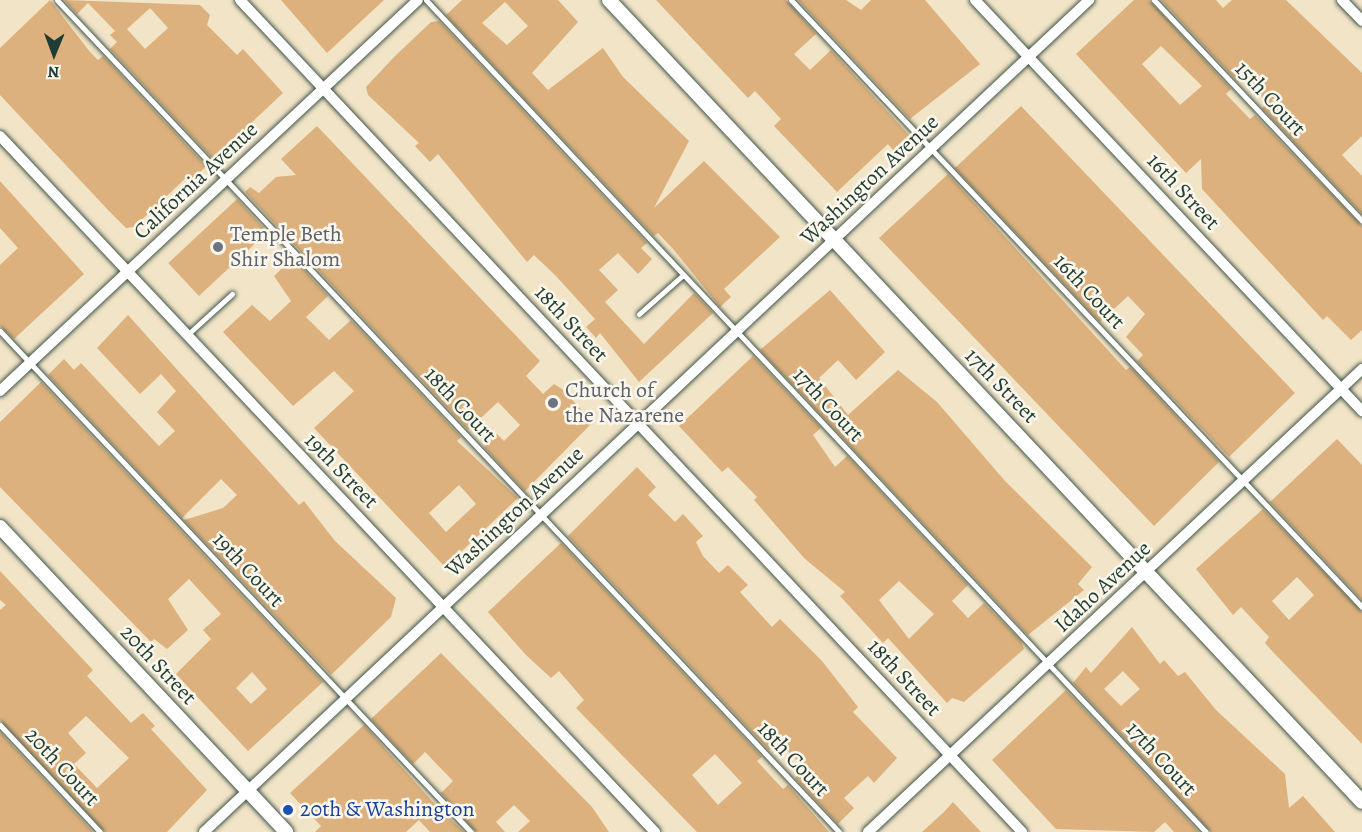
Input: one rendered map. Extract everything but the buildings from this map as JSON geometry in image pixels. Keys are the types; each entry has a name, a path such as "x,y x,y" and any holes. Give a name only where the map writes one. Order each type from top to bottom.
{"street":[{"name":"18th Street","path":"240,0 1022,832"},
{"name":"California Avenue","path":"0,391 418,0"},
{"name":"17th Street","path":"609,0 833,240 1148,571 1362,802"},
{"name":"16th Street","path":"976,0 1362,411"},
{"name":"Washington Avenue","path":"204,832 833,240 1030,58 1089,0"},
{"path":"1342,0 1362,21"},
{"name":"19th Street","path":"0,136 655,832"},
{"name":"Idaho Avenue","path":"868,832 1362,369"},
{"name":"20th Street","path":"0,526 286,832"}],"lane":[{"name":"18th Court","path":"57,0 839,832"},
{"name":"17th Court","path":"426,0 1206,832"},
{"name":"16th Court","path":"791,0 1362,607"},
{"name":"15th Court","path":"1154,0 1362,221"},
{"path":"639,314 683,275"},
{"path":"186,336 232,294"},
{"name":"19th Court","path":"0,331 471,832"},
{"name":"20th Court","path":"0,725 100,832"}],"place":[{"name":"Temple Beth Shir Shalom","path":"218,247"},
{"name":"Church of the Nazarene","path":"553,403"},
{"name":"20th & Washington","path":"288,810"}]}
